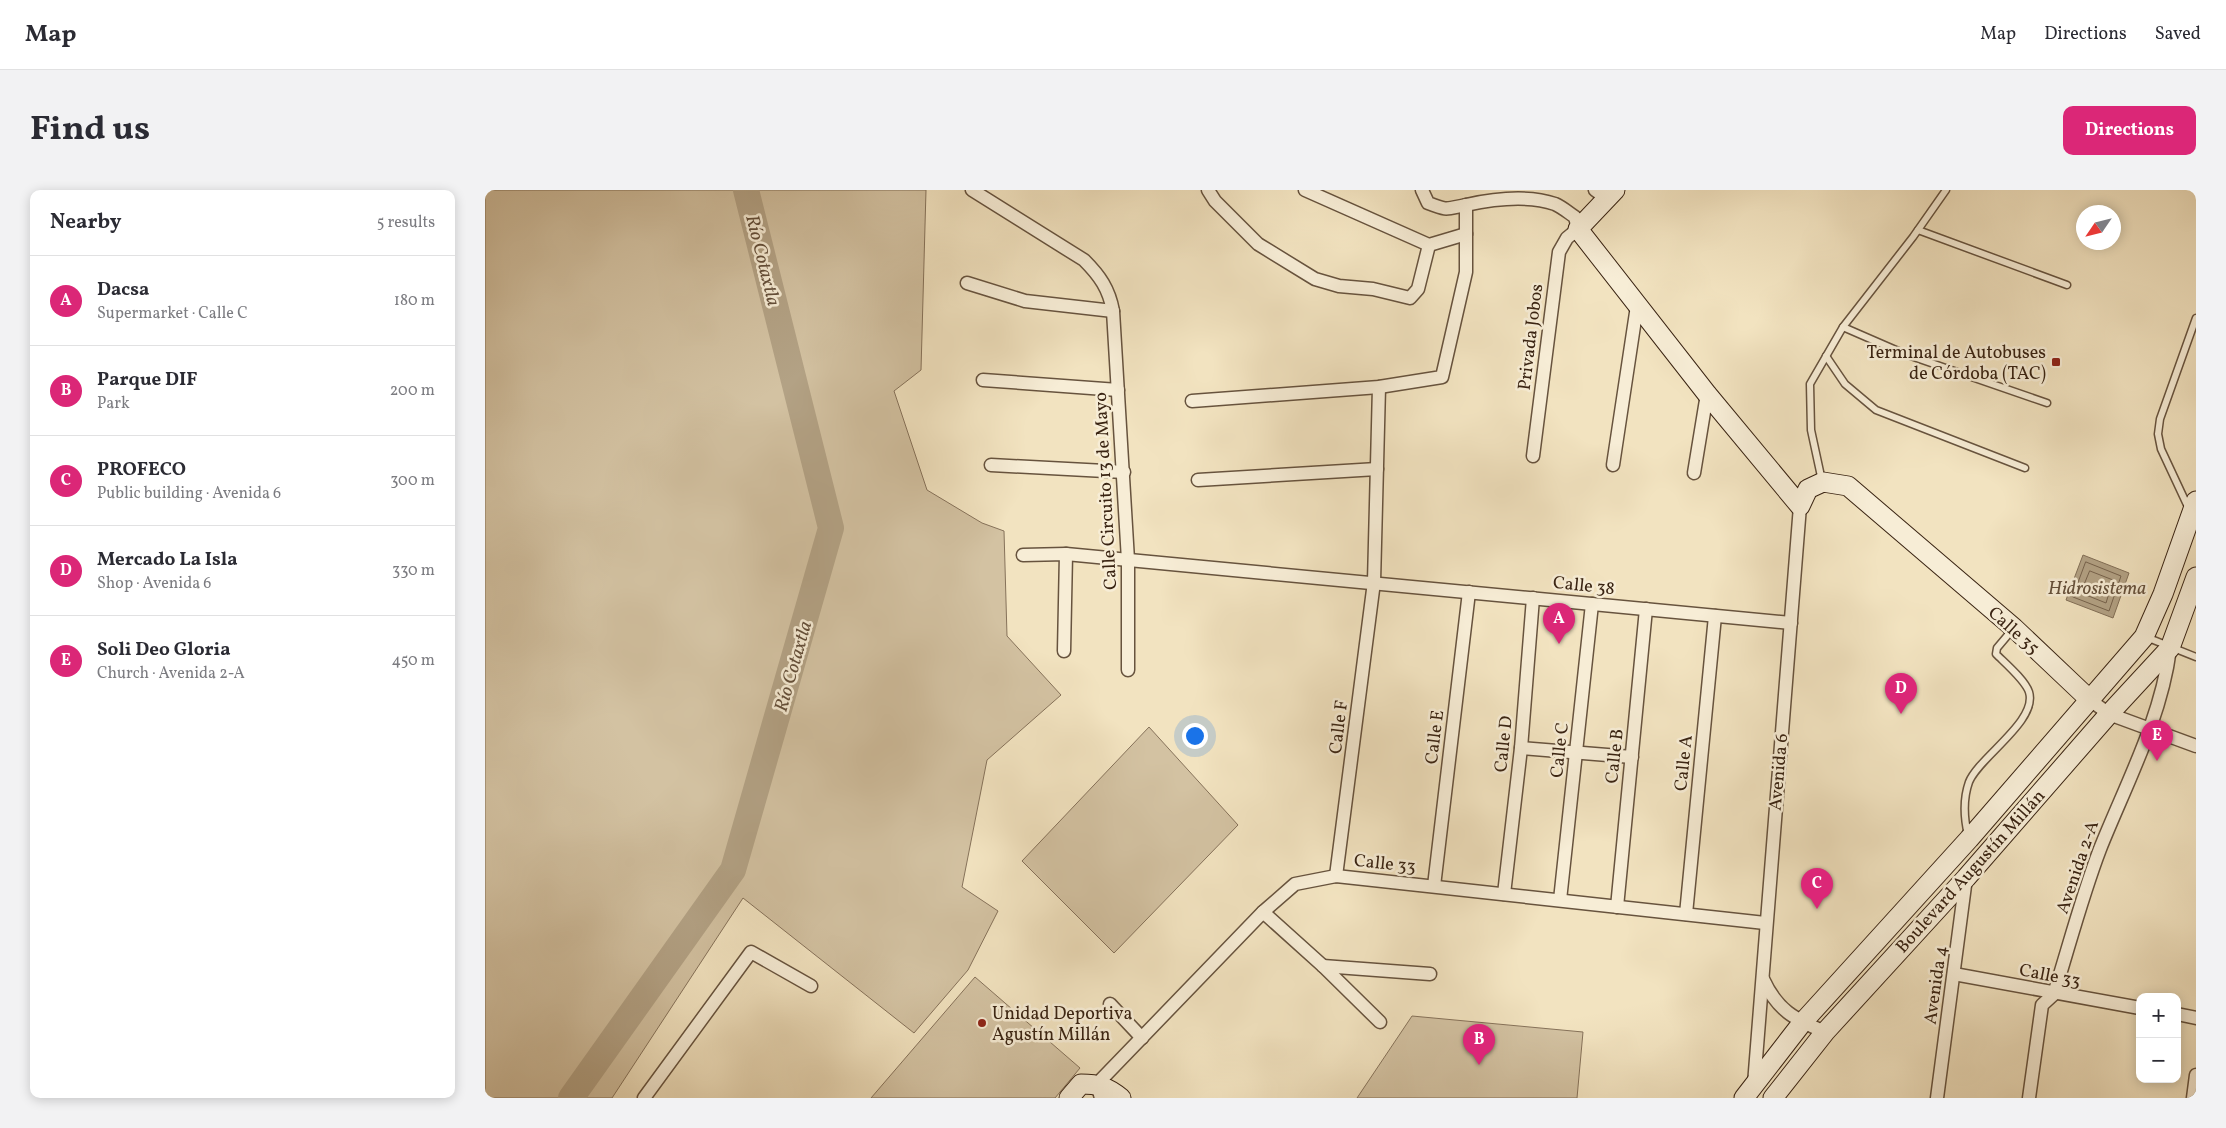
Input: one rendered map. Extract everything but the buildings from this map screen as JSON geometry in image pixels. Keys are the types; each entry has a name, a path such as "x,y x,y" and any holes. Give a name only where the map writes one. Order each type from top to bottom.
{"street":[{"name":"Calle Circuito 13 de Mayo","path":"971,190 1084,260 1099,275 1109,293 1113,311 1125,472 1129,560 1129,670"},
{"path":"1208,190 1215,201 1258,244 1315,279 1339,286 1373,289 1411,298 1418,289 1429,246"},
{"path":"1305,190 1429,246 1466,234"},
{"path":"1422,190 1428,204 1447,210 1466,205 1514,200 1537,200 1557,204 1575,217 1578,229 1637,306 1800,506 1808,489 1823,482"},
{"path":"1578,229 1605,193"},
{"path":"1192,401 1379,387 1442,377 1467,272 1466,205"},
{"name":"Privada Jobos","path":"1533,456 1559,252 1567,238 1578,229"},
{"path":"967,283 1025,301 1113,311"},
{"path":"1613,465 1637,306"},
{"path":"983,380 1118,390"},
{"name":"Calle F","path":"1336,876 1374,582 1379,387"},
{"path":"1694,473 1707,394"},
{"path":"991,465 1125,472"},
{"path":"1198,480 1377,469"},
{"name":"Calle 35","path":"1823,482 1848,486 2014,628 2090,700 2109,714 2196,746"},
{"name":"Avenida 6","path":"1751,1094 1800,506"},
{"path":"2090,700 2144,636 2163,594 2194,508"},
{"path":"1065,651 1066,554"},
{"name":"Calle 38","path":"1023,555 1066,554 1791,623"},
{"path":"2170,648 2196,577"},
{"name":"Calle E","path":"1434,886 1469,592"},
{"name":"Calle D","path":"1504,894 1521,748 1533,598"},
{"name":"Calle C","path":"1560,900 1592,604"},
{"name":"Calle B","path":"1617,907 1646,609"},
{"name":"Calle A","path":"1686,914 1715,616"},
{"name":"Boulevard Augustín Millán","path":"1773,1098 1825,1032 1966,878 2109,714 2170,648"},
{"name":"Avenida 2-A","path":"2029,1098 2042,1006 2054,994 2099,851 2149,729 2168,667 2170,648"},
{"name":"Boulevard Augustín Millán","path":"1751,1094 1802,1023 1969,839 2090,700"},
{"path":"1521,748 1632,757"},
{"name":"Calle 33","path":"1099,1091 1142,1038 1263,912 1295,884 1336,876 1765,923"},
{"name":"Avenida 4","path":"1937,1098 1966,878"},
{"path":"1263,912 1323,966 1380,1022"},
{"path":"644,1098 751,952 811,986"},
{"path":"1323,966 1430,974"},
{"name":"Calle 33","path":"1954,974 2054,994 2136,1007"},
{"path":"1761,977 1769,994 1779,1006 1802,1023 1825,1032"},
{"path":"1110,1004 1142,1038"},
{"path":"2181,1015 2196,1018"},
{"path":"2193,1098 2196,1075"},
{"path":"1069,1098 1081,1084 1099,1091 1111,1089 1121,1098"}],"lane":[{"path":"1823,482 1811,430 1810,384 1843,327 1918,230 1946,190"},
{"path":"1918,230 2067,285"},
{"path":"2194,508 2161,449 2157,434 2160,419 2196,318"},
{"path":"1843,327 1905,354 2047,403"},
{"path":"1826,356 1845,384 1876,410 2025,468"},
{"path":"1969,839 1965,822 1965,798 1970,780 2025,716 2030,701 2029,690 1996,654 1997,648 2014,628"},
{"path":"2144,636 2196,657"}],"shaded area":[{"path":"485,190 926,190 921,370 894,391 927,490 982,523 1004,531 1007,636 1061,695 987,760 962,887 998,911 968,970 914,1033 743,898 612,1098 485,1098"},
{"path":"1149,727 1238,825 1114,953 1022,861"},
{"name":"Unidad Deportiva Agustín Millán","path":"975,977 1080,1068 1055,1098 871,1098"},
{"path":"1412,1016 1583,1032 1577,1098 1357,1098"}],"water":[{"name":"Hidrosistema","path":"2083,555 2129,573 2113,618 2066,600"}],"waterway":[{"name":"Río Cotaxtla","path":"571,1098 733,870 831,528 746,190"}],"place":[{"name":"Terminal de Autobuses de Córdoba (TAC)","path":"2056,362"},
{"name":"Dacsa","path":"1559,644"},
{"name":"Mercado La Isla","path":"1901,714"},
{"name":"Soli Deo Gloria","path":"2157,761"},
{"name":"PROFECO","path":"1817,909"},
{"name":"Unidad Deportiva Agustín Millán","path":"982,1023"},
{"name":"Parque DIF","path":"1479,1065"}]}
